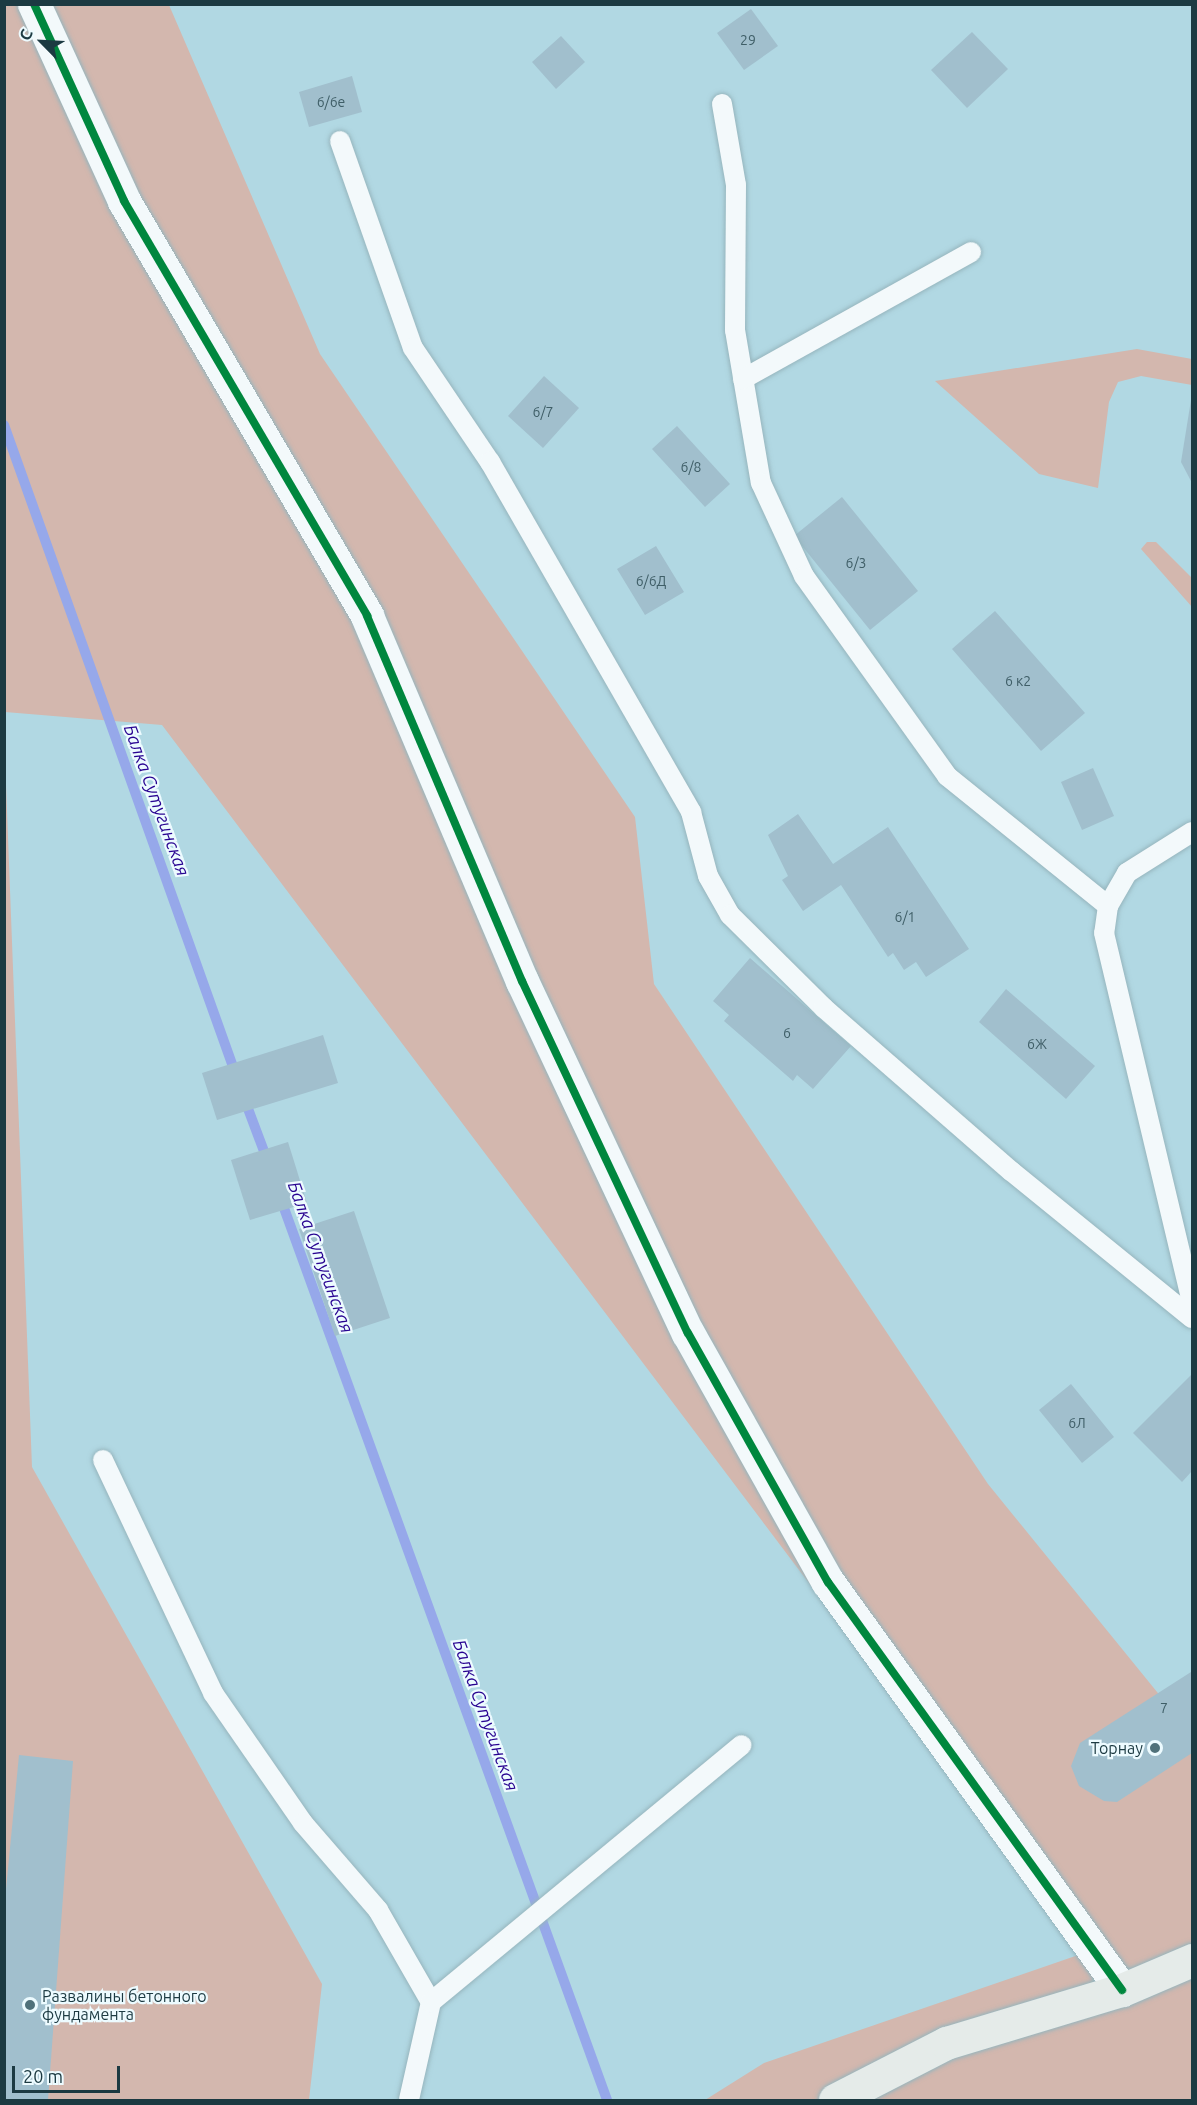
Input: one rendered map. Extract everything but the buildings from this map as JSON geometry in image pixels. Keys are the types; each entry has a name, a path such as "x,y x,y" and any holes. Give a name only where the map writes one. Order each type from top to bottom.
{"street":[{"path":"34,4 124,201 367,616 522,981 688,1333 828,1582 1122,1990"},
{"path":"835,2100 946,2043 1122,1990 1192,1960"}],"lane":[{"path":"723,104 736,185 735,330 743,379 761,483 804,576 947,776 1108,906"},
{"path":"340,141 413,348 490,462 691,812 708,876 730,915 824,1008 931,1102 1192,1318"},
{"path":"743,379 971,252"},
{"path":"1192,832 1127,873 1108,906 1104,933 1192,1302"},
{"path":"103,1460 213,1693 303,1823 378,1910 430,2002"},
{"path":"409,2100 430,2002 742,1745"}],"shaded area":[{"path":"4,5 169,5 320,354 635,817 654,984 988,1484 1192,1735 1192,2100 705,2100 764,2063 1087,1952 162,725 5,712"},
{"path":"1137,349 1192,359 1192,385 1141,376 1118,382 1109,402 1098,488 1039,474 935,381"},
{"path":"1147,542 1156,542 1192,578 1192,607 1141,549"},
{"path":"4,732 32,1467 322,1984 309,2100 5,2100"}],"waterway":[{"name":"Балка Сутугинская","path":"4,425 236,1075"},
{"name":"Балка Сутугинская","path":"244,1098 268,1162"},
{"name":"Балка Сутугинская","path":"280,1197 607,2100"}],"cycle path":[{"path":"34,4 124,201 367,616 522,981 688,1333 828,1582 1122,1990"}],"place":[{"name":"Торнау","path":"1155,1748"},
{"name":"Развалины бетонного фундамента","path":"30,2005"}]}
